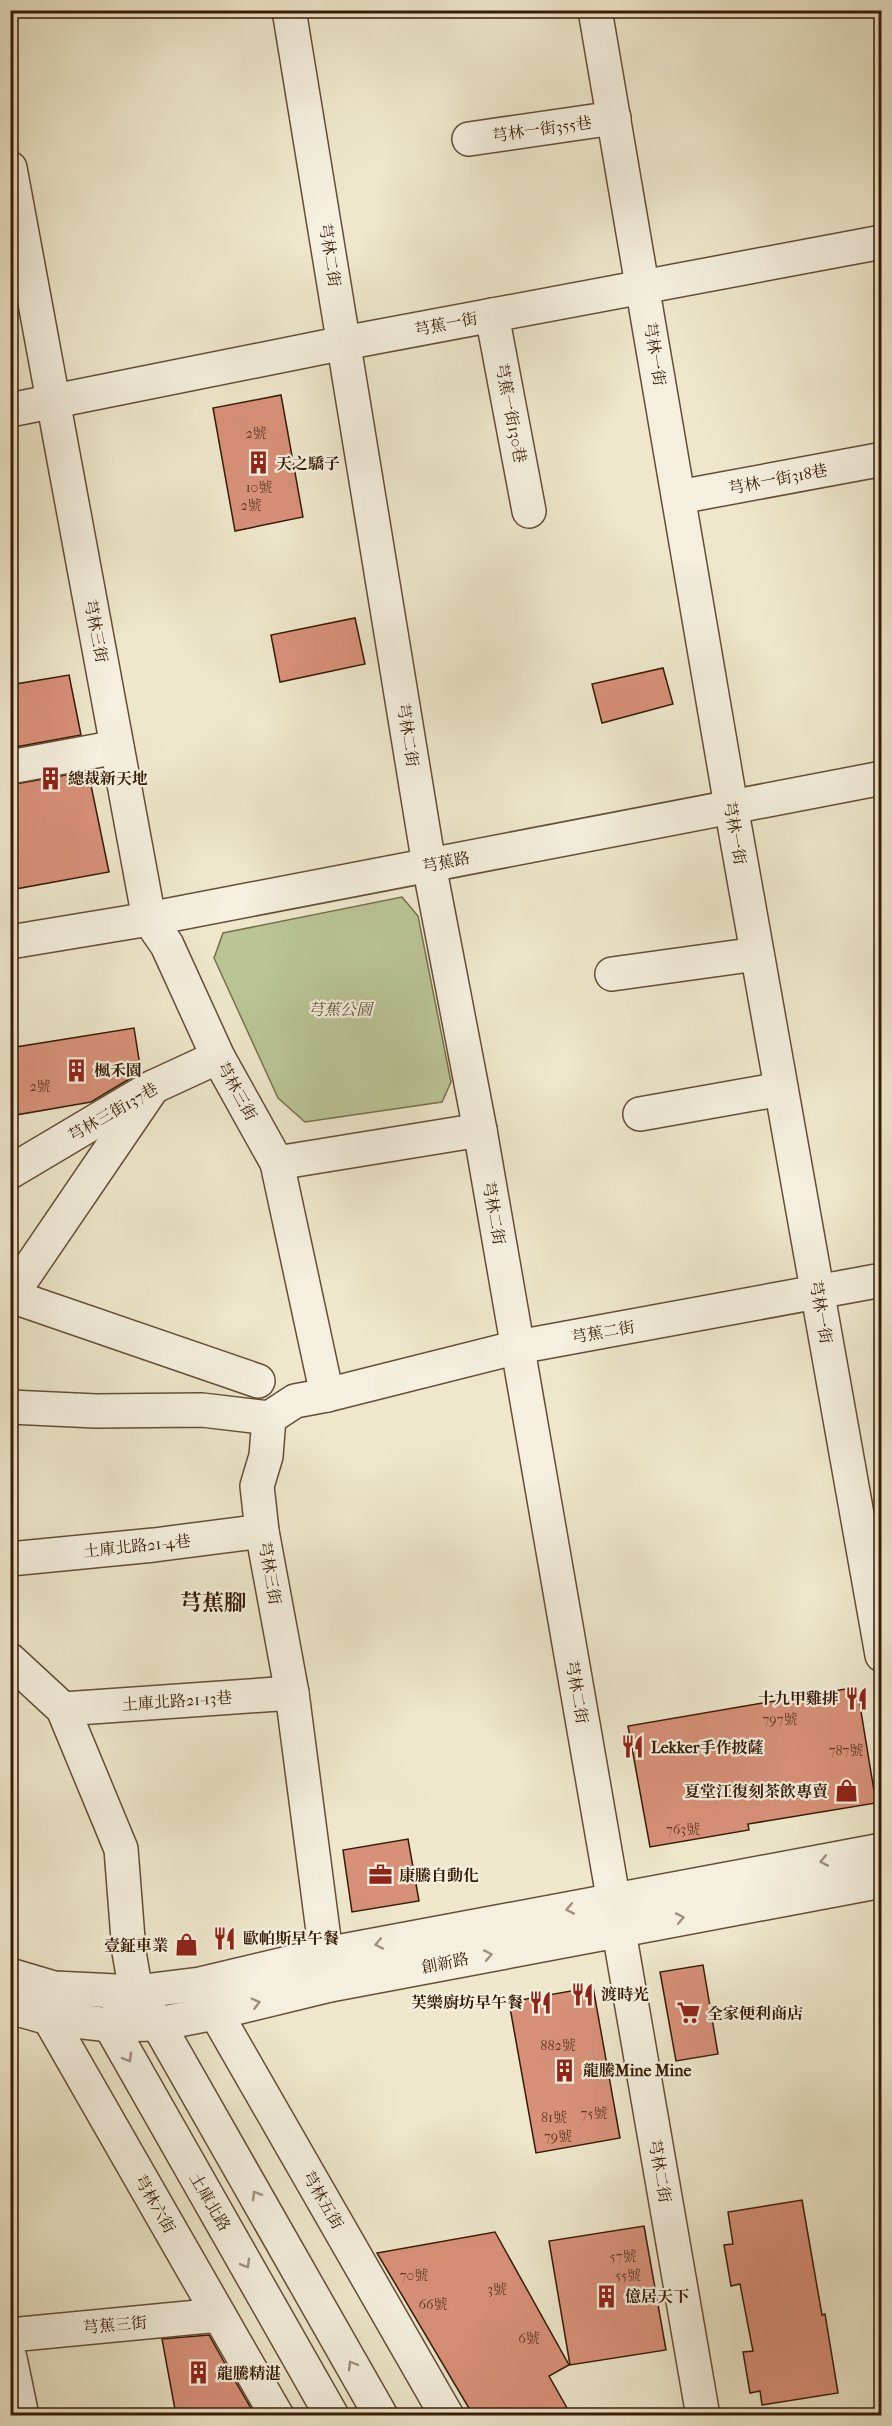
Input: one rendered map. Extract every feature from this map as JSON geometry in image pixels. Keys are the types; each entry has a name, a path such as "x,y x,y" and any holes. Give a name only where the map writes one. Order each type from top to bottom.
{"street":[{"name":"芎林二街","path":"289,10 429,865 480,1130 703,2415"},
{"name":"芎林一街","path":"596,10 731,806 882,1655"},
{"name":"芎林一街355巷","path":"469,139 614,118"},
{"name":"芎林三街","path":"10,168 149,919 167,945 218,1057 277,1163 327,1395"},
{"name":"芎蕉一街","path":"10,410 344,343 882,242"},
{"name":"芎蕉一街130巷","path":"492,315 529,511"},
{"name":"芎林一街318巷","path":"679,497 878,460"},
{"path":"10,766 117,747"},
{"name":"芎蕉路","path":"10,942 149,919 882,778"},
{"path":"612,974 757,954"},
{"name":"芎林三街137巷","path":"10,1172 153,1087 218,1057"},
{"path":"153,1087 11,1296 258,1382"},
{"path":"640,1114 781,1089"},
{"path":"277,1163 480,1130"},
{"name":"芎蕉二街","path":"327,1395 518,1347 882,1281"},
{"path":"10,1407 96,1411 202,1410 269,1418 295,1401 327,1395"},
{"name":"芎林三街","path":"269,1418 266,1456 257,1486 262,1531 292,1693 328,1970"},
{"name":"土庫北路21-4巷","path":"10,1559 154,1545 262,1531"},
{"path":"10,1660 63,1708 121,1849 129,1952 136,1992 158,2024 381,2415"},
{"name":"土庫北路21-13巷","path":"63,1708 292,1693"},
{"name":"創新路","path":"10,2007 328,1970 615,1915 882,1850"},
{"name":"創新路","path":"615,1915 882,1881"},
{"name":"創新路","path":"10,1976 52,2003 110,2025 158,2024 215,2013 328,1970"},
{"name":"芎林五街","path":"200,1984 447,2415"},
{"path":"110,2025 136,1992"},
{"name":"芎林六街","path":"52,2003 219,2315 277,2415"},
{"name":"土庫北路","path":"110,2025 332,2415"},
{"name":"芎蕉三街","path":"10,2335 219,2315"},
{"path":"10,2358 22,2415"}],"green space":[{"name":"芎蕉公園","path":"402,897 418,916 451,1082 442,1102 305,1122 278,1098 214,958 223,933"}],"building":[{"name":"天之驕子","path":"281,395 303,517 235,531 213,408"},
{"path":"355,618 365,664 280,682 271,635"},
{"path":"663,668 673,704 602,723 592,684"},
{"path":"69,675 81,735 10,748 10,685"},
{"path":"88,771 109,872 10,890 10,785"},
{"name":"楓禾園","path":"134,1028 141,1072 91,1102 10,1116 10,1048"},
{"path":"857,1687 876,1803 748,1824 749,1830 650,1847 628,1726"},
{"name":"康騰自動化","path":"408,1839 419,1901 352,1912 343,1850"},
{"name":"全家便利商店","path":"703,1965 718,2054 676,2061 660,1972"},
{"name":"龍騰Mine Mine","path":"593,1987 620,2138 536,2153 509,2002"},
{"path":"802,2200 838,2393 762,2405 760,2391 750,2393 743,2352 753,2351 740,2284 731,2286 724,2245 733,2244 728,2212"},
{"name":"億居天下","path":"644,2226 666,2350 570,2365 549,2241"},
{"path":"495,2232 569,2365 549,2376 571,2415 473,2415 377,2253"},
{"name":"龍騰精湛","path":"209,2335 255,2415 176,2415 162,2339"}],"place":[{"name":"天之驕子","path":"258,463"},
{"name":"總裁新天地","path":"50,778"},
{"name":"楓禾園","path":"76,1070"},
{"name":"十九甲雞排","path":"856,1698"},
{"name":"Lekker手作披薩","path":"633,1747"},
{"name":"夏堂江復刻茶飲專賣","path":"846,1791"},
{"name":"康騰自動化","path":"381,1875"},
{"name":"歐帕斯早午餐","path":"225,1938"},
{"name":"壹鉦車業","path":"186,1945"},
{"name":"渡時光","path":"583,1994"},
{"name":"芙樂廚坊早午餐","path":"541,2002"},
{"name":"全家便利商店","path":"689,2013"},
{"name":"龍騰Mine Mine","path":"565,2070"},
{"name":"億居天下","path":"607,2296"},
{"name":"龍騰精湛","path":"199,2373"}],"district":[{"name":"芎蕉腳","path":"213,1603"}]}
